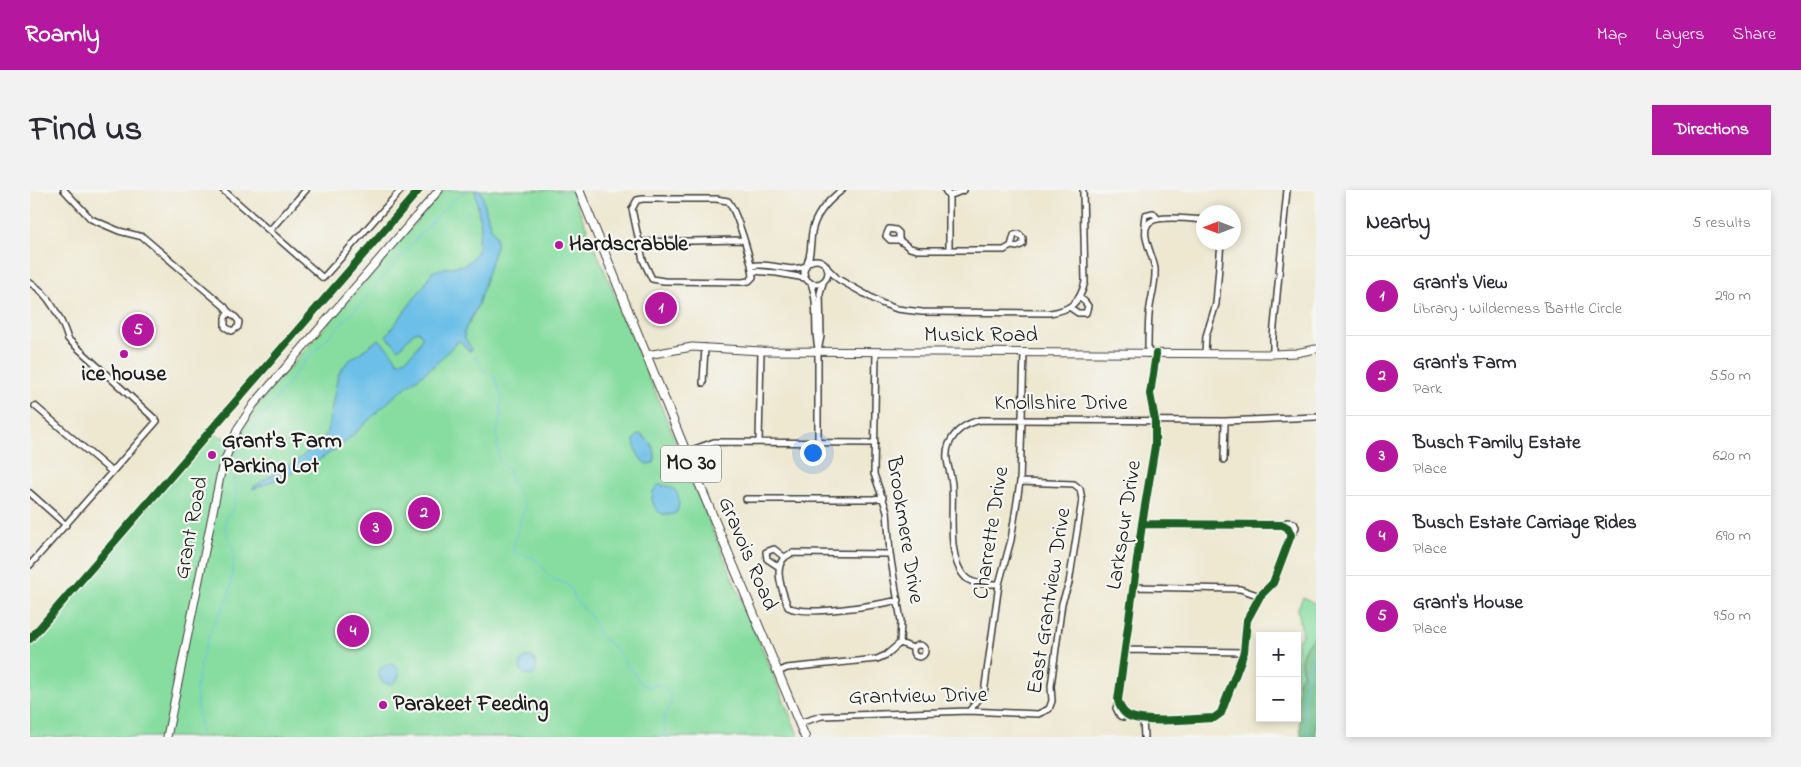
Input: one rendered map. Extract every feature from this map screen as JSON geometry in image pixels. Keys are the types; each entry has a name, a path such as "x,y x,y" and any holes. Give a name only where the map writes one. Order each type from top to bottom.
{"main road":[{"name":"Gravois Road","path":"579,190 805,737"}],"street":[{"path":"64,190 90,219 120,231 143,237 225,307 228,314"},
{"path":"224,190 323,278 401,190"},
{"path":"270,230 306,190"},
{"name":"Grant Road","path":"167,737 222,467 238,428 254,404 439,190"},
{"path":"805,278 804,273 812,250 812,232 820,212 842,190"},
{"path":"946,190 949,196 949,250"},
{"path":"949,196 964,190"},
{"path":"752,269 760,265 800,269 814,260 819,261 824,263 838,279 891,308 922,312 1050,314 1059,312 1070,306 1082,294 1085,282 1084,190"},
{"path":"1273,354 1286,190"},
{"path":"643,199 716,199 728,201 732,206 743,240 752,269 752,278 749,280 742,282 652,279 643,260 632,208 637,200 643,199"},
{"path":"1148,354 1149,314 1155,268 1144,223 1146,215 1153,214 1158,219"},
{"path":"1146,228 1151,221 1158,219 1196,220"},
{"path":"639,242 743,240"},
{"path":"899,240 910,248 918,250 991,251 1004,250 1011,246"},
{"path":"812,250 819,261"},
{"path":"1204,354 1206,336 1216,304 1220,250"},
{"path":"752,269 805,278 811,283 818,284 838,279"},
{"path":"818,443 818,351 821,336 820,293 828,274 828,269"},
{"path":"30,283 38,287 62,321 68,339 157,421 30,565"},
{"path":"811,283 814,294 815,336 818,351"},
{"path":"1070,306 1078,313 1086,313 1088,306 1079,297"},
{"path":"703,382 705,347"},
{"name":"Musick Road","path":"646,355 705,347 761,351 1024,354 1273,354 1296,353 1316,348"},
{"path":"759,442 761,351"},
{"name":"Brookmere Drive","path":"876,352 874,474 887,511 890,554 899,600 900,643"},
{"name":"Charrette Drive","path":"969,711 984,693 999,584 1011,540 1020,482 1024,354"},
{"name":"Larkspur Drive","path":"1156,354 1150,394 1155,420 1155,446 1142,524 1118,702 1128,715 1143,719 1214,718 1221,713 1244,652"},
{"path":"35,406 112,472"},
{"name":"Knollshire Drive","path":"999,584 972,582 962,573 955,554 952,533 952,482 946,463 949,444 959,429 969,422 981,420 1225,421 1316,417"},
{"path":"1224,460 1225,421"},
{"path":"686,452 714,442 874,443"},
{"name":"East Grantview Drive","path":"1020,482 1074,484 1080,489 1082,500 1069,583 1062,603 1051,686 1051,705 1049,709 1038,714"},
{"path":"30,493 66,525"},
{"path":"746,499 874,499 883,497"},
{"path":"1124,650 1244,652 1247,620 1260,596 1273,583 1291,534 1296,527 1294,523 1287,522 1286,526 1142,524"},
{"path":"779,566 767,559 766,552 774,549 784,557"},
{"path":"890,554 793,553 784,557 779,566 784,596 788,606 799,611 866,607 899,600"},
{"path":"1133,587 1240,589 1260,596"},
{"path":"778,672 787,668 877,659 886,655 900,643 913,648"},
{"name":"Grantview Drive","path":"799,723 822,716 969,711 1038,714"},
{"path":"1143,719 1144,737"}],"green space":[{"path":"444,190 571,190 799,737 30,737 30,642 211,433 235,441 252,411"},
{"path":"1303,597 1316,604 1316,635 1304,649 1301,660 1302,635 1298,608"},
{"path":"1316,635 1316,737 1301,737 1301,677 1303,673 1301,660 1306,645"}],"water":[{"path":"475,190 480,190 482,194 490,225 496,237 496,246 478,305 464,332 465,338 472,350 469,351 458,341 435,365 397,394 341,446 309,466 253,489 253,487 300,458 322,441 327,432 338,375 347,362 379,339 398,362 409,356 416,348 422,336 418,331 413,333 399,349 386,336 432,272 464,265 471,260 478,249 481,228"},
{"path":"639,434 647,439 652,446 655,454 654,463 646,464 637,453 634,439"},
{"path":"658,485 674,489 679,501 677,512 664,515 655,507 652,496"},
{"path":"525,657 532,657 536,663 536,672 532,676 524,674 520,669 521,662"},
{"path":"389,664 396,667 399,674 396,681 389,684 382,681 379,674 382,667"}],"waterway":[{"path":"201,737 196,690 205,647 214,623 227,600 231,586 234,559 233,549 225,527 225,520 234,506 236,497 234,465 239,447 305,361 355,310 417,238 451,202 466,190"},
{"path":"475,356 484,370 494,375 502,397 500,404 501,418 497,431 500,463 509,471 510,481 525,504 513,548 514,553 534,558 554,580 564,583 571,588 575,599 591,617 599,635 613,646 641,683 648,687 659,684 670,695 672,703 664,716 666,737"},
{"path":"1309,737 1304,703 1308,671 1316,649"}],"cycle path":[{"path":"30,639 419,190"},
{"path":"1142,524 1283,525 1288,528 1291,535 1273,583 1260,596 1247,620 1244,652 1221,713 1214,718 1147,720 1129,716 1120,707 1118,700 1142,524 1155,446 1155,420 1150,394 1156,354"}],"place":[{"name":"Hardscrabble","path":"559,245"},
{"name":"Grant's View","path":"661,308"},
{"name":"Grant's House","path":"138,330"},
{"name":"ice house","path":"124,354"},
{"name":"Grant's Farm Parking Lot","path":"212,455"},
{"name":"Grant's Farm","path":"424,513"},
{"name":"Busch Family Estate","path":"376,528"},
{"name":"Busch Estate Carriage Rides","path":"353,631"},
{"name":"Parakeet Feeding","path":"383,705"}]}
